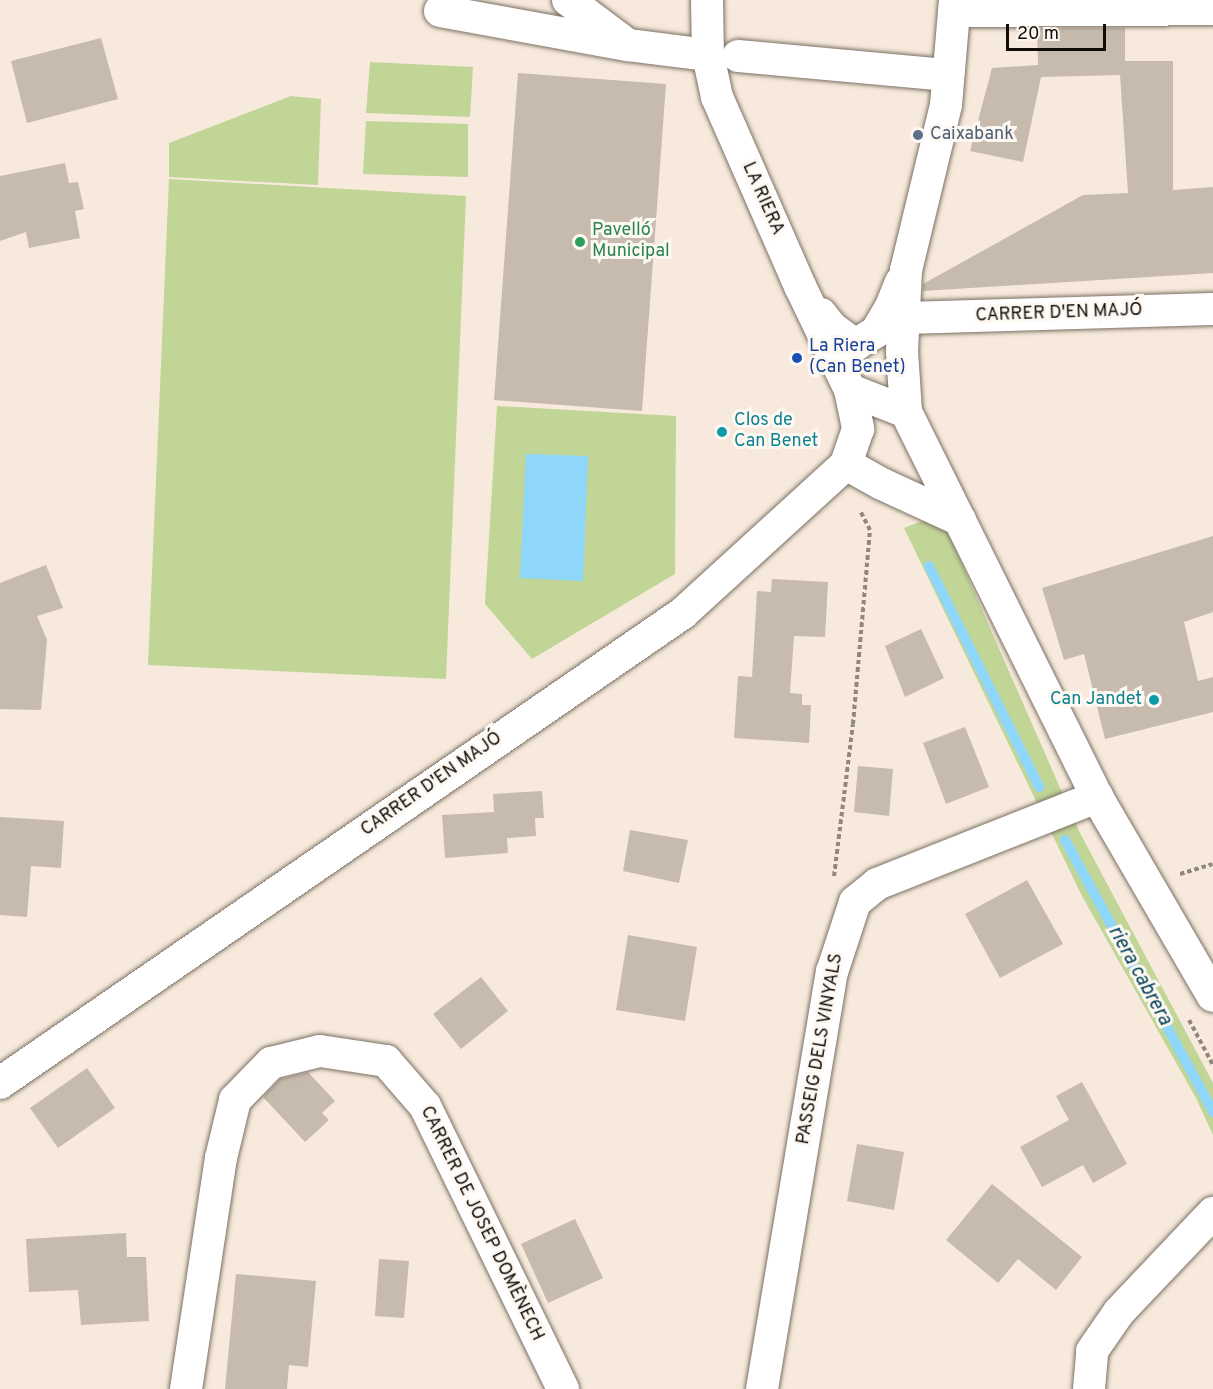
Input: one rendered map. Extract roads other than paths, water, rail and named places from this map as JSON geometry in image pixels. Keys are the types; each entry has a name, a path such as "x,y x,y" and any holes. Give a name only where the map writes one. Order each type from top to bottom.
{"street":[{"path":"568,0 628,45"},
{"name":"LA RIERA","path":"707,0 723,56 717,98 800,286 850,390 858,429 841,469"},
{"path":"800,286 832,328 855,345 876,332 890,309 906,270 946,105 955,5 1213,9"},
{"path":"440,11 628,45 723,56 948,75"},
{"path":"906,270 902,351 906,412 960,520 1086,802 1213,996"},
{"name":"CARRER D'EN MAJÓ","path":"905,318 1213,309"},
{"path":"850,390 906,412"},
{"path":"882,484 929,460"},
{"path":"841,469 882,484 960,520"},
{"name":"CARRER D'EN MAJÓ","path":"0,1083 683,613 841,469"},
{"name":"PASSEIG DELS VINYALS","path":"762,1389 832,972 855,902 877,885 1036,824 1086,802"},
{"name":"CARRER DE JOSEP DOMÈNECH","path":"186,1389 221,1158 235,1100 270,1063 320,1051 386,1061 425,1106 556,1387"},
{"path":"1089,1389 1092,1351 1119,1312 1213,1213"}],"water":[{"path":"526,454 588,456 583,581 520,578"}],"waterway":[{"name":"riera cabrera","path":"929,566 1039,787"},
{"name":"riera cabrera","path":"1065,840 1213,1112"}],"place":[{"name":"Caixabank","path":"918,135"},
{"name":"Pavelló Municipal","path":"580,242"},
{"name":"La Riera (Can Benet)","path":"797,358"},
{"name":"Clos de Can Benet","path":"722,432"},
{"name":"Can Jandet","path":"1154,700"}]}
